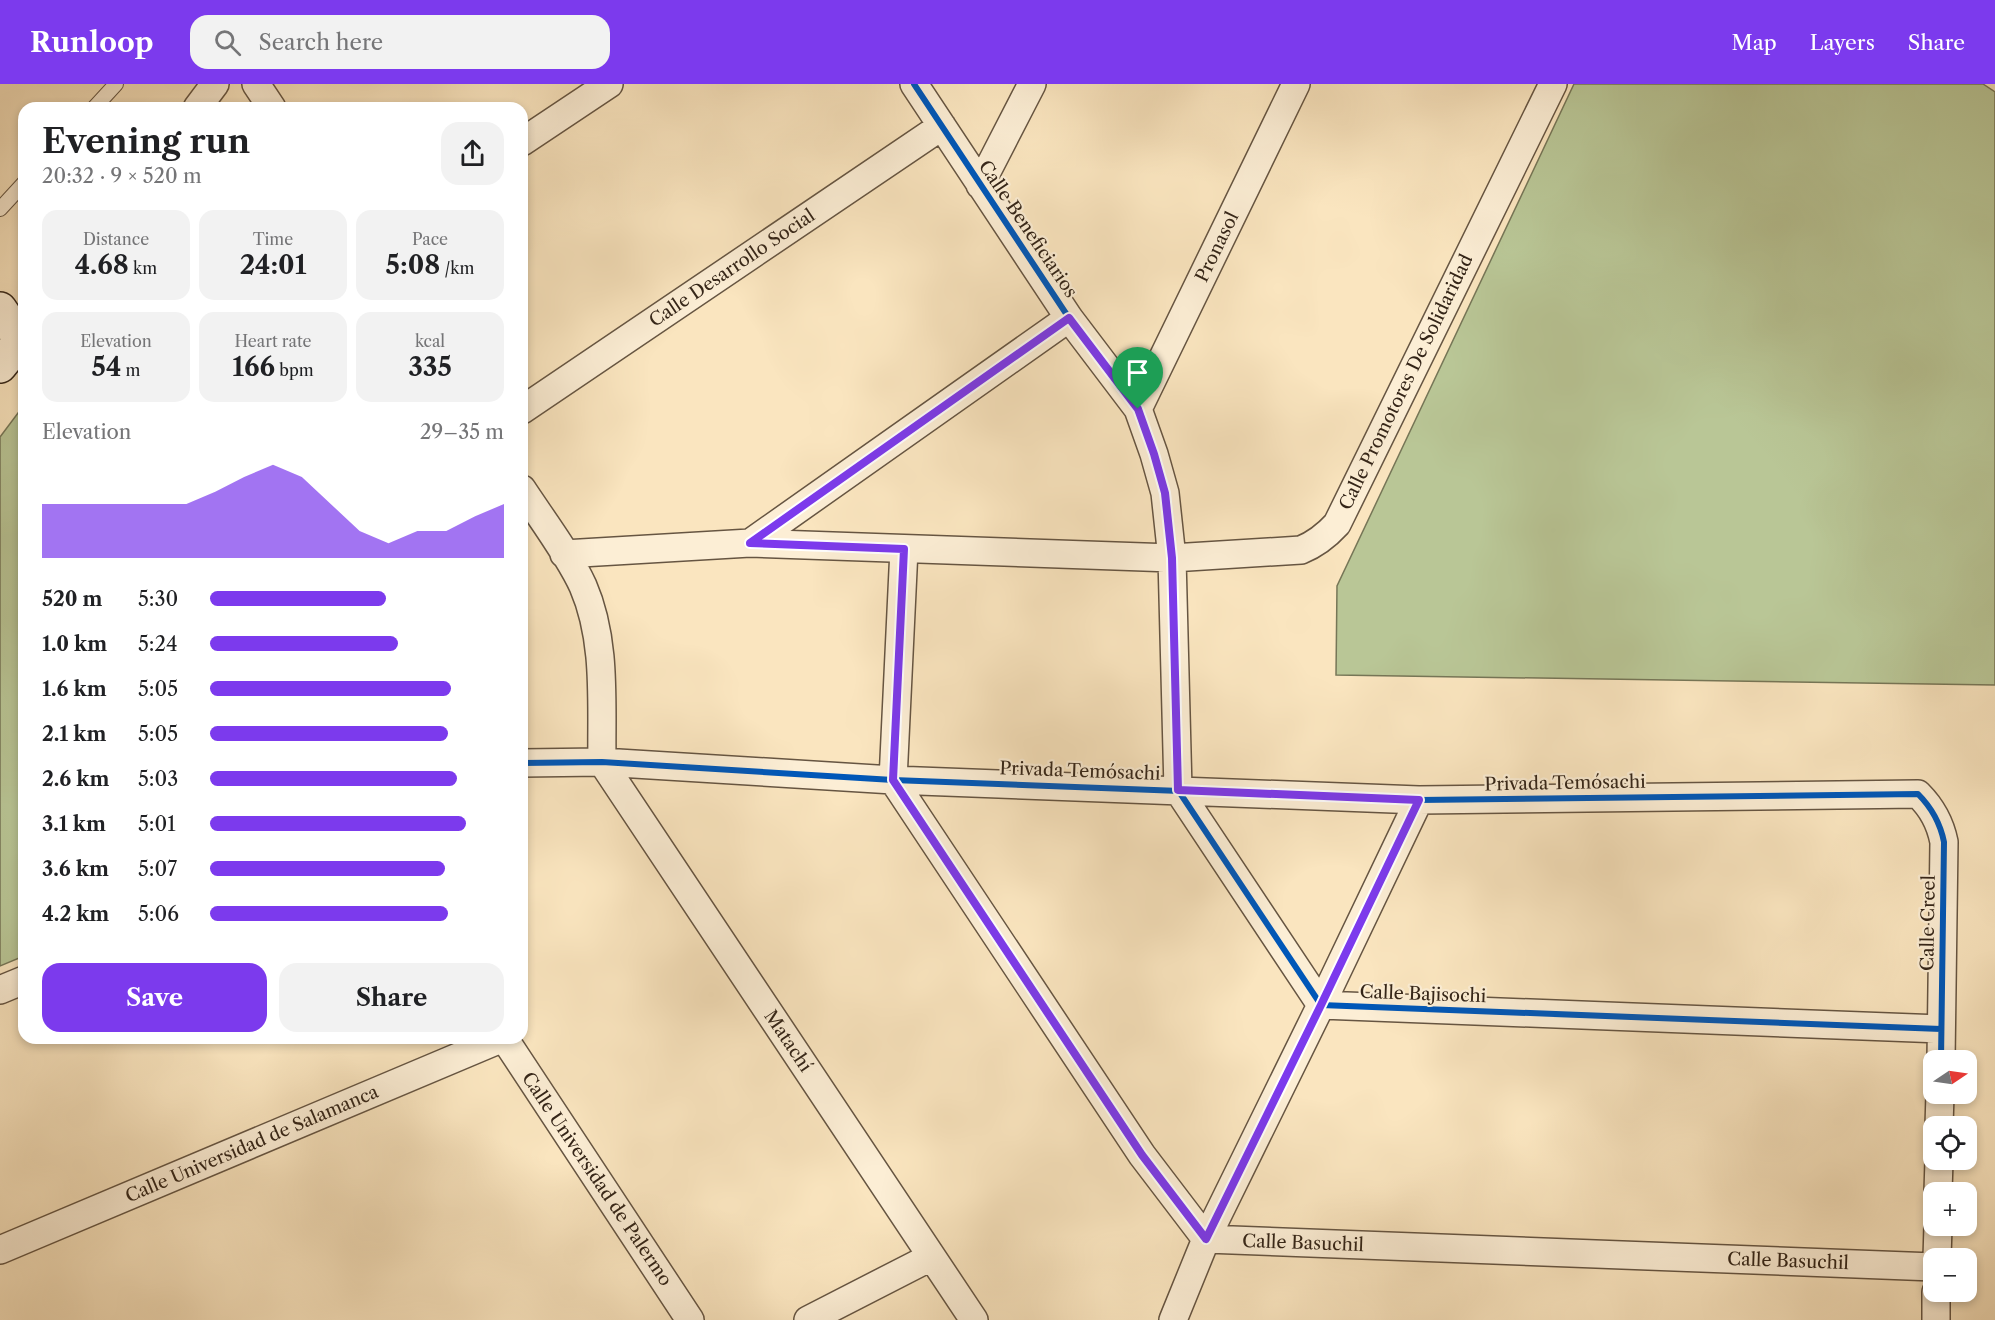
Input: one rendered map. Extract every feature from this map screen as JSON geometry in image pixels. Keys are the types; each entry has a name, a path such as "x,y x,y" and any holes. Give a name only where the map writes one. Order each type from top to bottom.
{"street":[{"path":"202,102 215,84"},
{"path":"256,84 268,102"},
{"path":"528,138 609,84"},
{"name":"Calle Beneficiarios","path":"914,84 1069,318 1138,409 1165,493 1172,558"},
{"path":"981,184 1032,84"},
{"name":"Pronasol","path":"1138,409 1296,84"},
{"name":"Calle Promotores De Solidaridad","path":"564,554 750,543 1172,558 1301,550 1312,545 1326,536 1337,524 1553,84"},
{"name":"Calle Desarrollo Social","path":"528,406 942,126"},
{"path":"0,309 18,333"},
{"path":"750,543 1069,318"},
{"path":"0,366 18,346"},
{"path":"528,498 582,585 594,620 601,662 602,762"},
{"path":"904,549 893,780 1142,1155 1206,1239"},
{"path":"1172,558 1178,790 1321,1005"},
{"name":"Privada Temósachi","path":"528,763 602,762 893,780 1419,800 1918,794"},
{"name":"Matachí","path":"602,762 974,1320"},
{"name":"Calle Creel","path":"1918,794 1936,817 1944,842 1941,1050"},
{"path":"1173,1320 1206,1239 1419,800"},
{"path":"0,990 18,982"},
{"name":"Calle Bajisochi","path":"1321,1005 1941,1029"},
{"name":"Calle Universidad de Salamanca","path":"0,1250 489,1044"},
{"name":"Calle Universidad de Palermo","path":"507,1044 690,1320"},
{"name":"Calle Basuchil","path":"1206,1239 1923,1267"},
{"path":"808,1320 932,1257"},
{"path":"1936,1302 1936,1320"}],"lane":[{"path":"100,102 116,84"},
{"path":"0,209 18,190"}],"green space":[{"path":"1574,84 1983,84 1995,92 1995,685 1336,675 1337,586"},
{"path":"18,413 18,958 0,966 0,437"}],"cycle path":[{"path":"914,84 1069,318 1138,409 1165,493 1172,558 1178,790 1321,1005 1941,1029"},
{"path":"528,763 602,762 893,780 1419,800 1918,794 1935,816 1944,842 1941,1050"}],"route":[{"path":"1069,318 1138,409 1165,493 1172,558 1178,790 1419,800 1206,1239 1142,1155 893,780 904,549 750,543 1069,318"}]}
